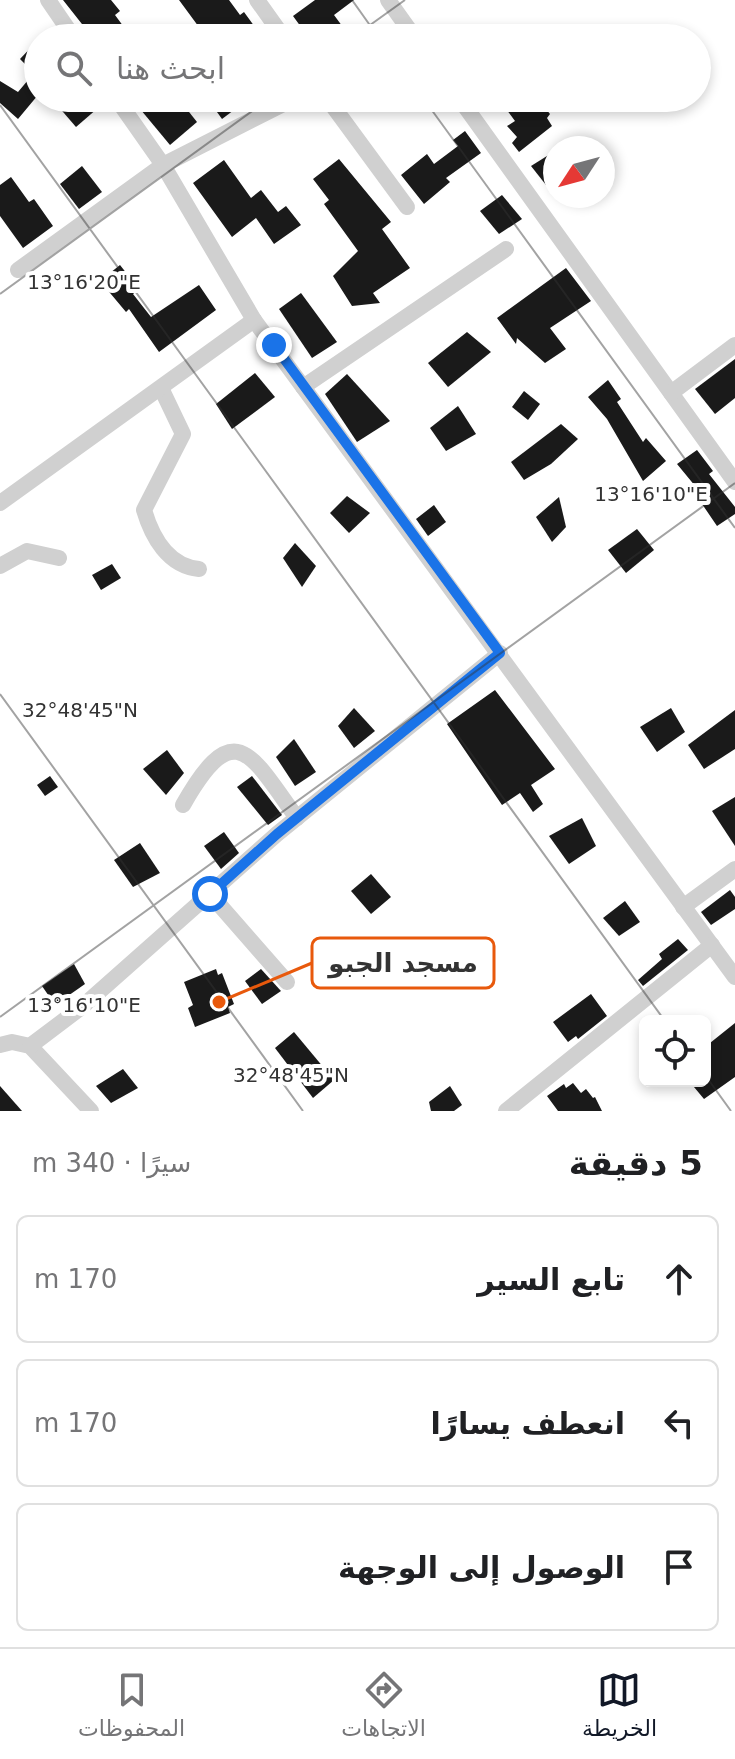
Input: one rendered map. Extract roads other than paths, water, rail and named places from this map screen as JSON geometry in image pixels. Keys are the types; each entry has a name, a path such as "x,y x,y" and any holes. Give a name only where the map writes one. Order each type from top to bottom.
{"street":[{"path":"48,0 64,24"},
{"path":"257,0 274,24"},
{"path":"393,2 406,24"},
{"path":"126,112 163,165 254,320 735,977"},
{"path":"18,270 163,165 267,112"},
{"path":"337,112 407,207"},
{"path":"469,112 735,482"},
{"path":"303,387 506,249"},
{"path":"0,503 254,320"},
{"path":"671,393 735,345"},
{"path":"161,388 183,434 144,510 150,530 170,556 182,566 199,569"},
{"path":"0,566 27,551 59,558"},
{"path":"30,1046 83,1006 297,818 500,653"},
{"path":"183,805 204,770 230,750 239,750 253,758 297,818"},
{"path":"683,907 735,869"},
{"path":"210,894 287,982"},
{"path":"506,1111 712,945"},
{"path":"0,1045 12,1042 30,1046 91,1111"}],"place":[{"name":"مسجد الجبو","path":"219,1002"}]}
